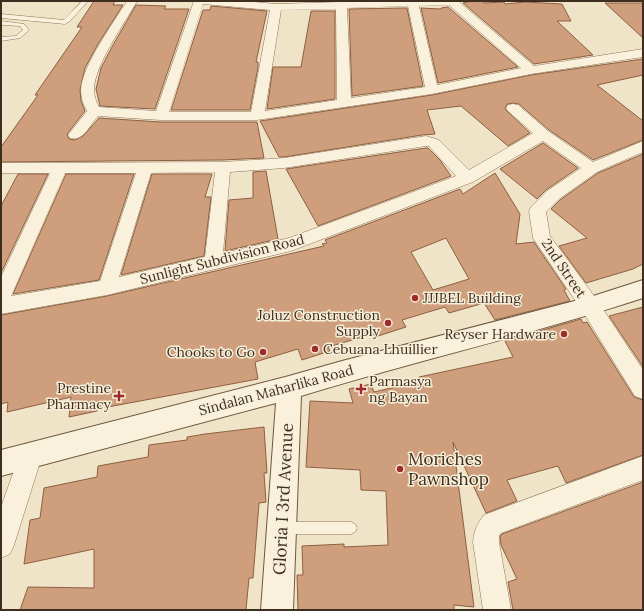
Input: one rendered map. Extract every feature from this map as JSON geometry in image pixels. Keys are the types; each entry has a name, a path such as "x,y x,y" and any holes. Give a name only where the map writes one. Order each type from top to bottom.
{"main road":[{"name":"Sindalan Maharlika Road","path":"1,463 289,388 342,372 590,306 643,289"},
{"name":"Gloria I 3rd Avenue","path":"277,610 289,388"}],"street":[{"path":"132,1 100,58 88,88 90,106 94,111 160,116 257,116 432,90 531,70 643,53"},
{"path":"160,116 199,1"},
{"path":"205,1 276,7 413,4 451,1 531,70"},
{"path":"413,4 432,90"},
{"path":"341,5 344,102"},
{"path":"257,116 276,7"},
{"path":"513,108 543,134 592,168"},
{"path":"75,135 94,111"},
{"name":"Sunlight Subdivision Road","path":"1,306 107,286 291,244 468,178 543,134"},
{"path":"1,168 223,167 284,164 426,140 434,143 468,178"},
{"name":"2nd Street","path":"590,306 542,238 537,211 553,194 592,168 643,146"},
{"path":"107,286 145,167"},
{"path":"213,262 223,167"},
{"path":"1,297 60,168"},
{"path":"590,306 643,389"},
{"path":"1,545 30,456"},
{"path":"497,610 486,542 487,531 493,524 643,468"}],"lane":[{"path":"1,16 65,22 85,1"},
{"path":"1,23 22,25 26,30 18,37 1,39"},
{"path":"282,528 351,528"}],"building":[{"path":"94,1 115,1 113,5 123,5 98,44 85,68 80,90 81,101 85,111 67,134 69,139 75,140 83,136 99,118 161,122 257,122 264,158 223,160 1,162 1,147 38,95 35,95 82,27 77,27"},
{"path":"482,1 484,3 504,2 505,4 525,2 562,4 571,21 557,21 593,55 534,64 463,3"},
{"path":"605,3 643,3 643,38"},
{"path":"136,5 166,6 164,9 189,9 155,109 100,106 96,89 101,68"},
{"path":"211,6 267,11 256,62 258,62 258,67 250,110 171,110 203,10 210,10"},
{"path":"448,7 518,67 438,83 421,8 441,9"},
{"path":"407,8 423,86 352,96 349,9"},
{"path":"311,11 335,11 335,99 267,109 273,67 301,67"},
{"path":"643,59 643,75 597,85 643,121 643,140 593,160 549,130 519,104 513,103 507,104 505,109 530,133 508,146 461,106 427,110 435,134 284,157 279,157 260,121 432,95 531,75"},
{"path":"543,143 578,168 546,190 537,199 500,169"},
{"path":"428,148 440,160 451,176 318,226 286,169"},
{"path":"643,154 643,264 633,269 586,283 559,246 587,238 551,209 560,200 598,173"},
{"path":"266,171 278,239 225,251 229,200 253,198 253,172"},
{"path":"495,173 520,214 516,244 534,242 566,289 564,290 570,301 495,320 484,303 449,313 445,307 402,320 406,327 375,337 373,334 328,347 330,351 302,360 298,349 255,362 258,379 97,409 97,411 69,417 71,397 7,412 8,402 1,404 1,315 107,296 324,246 322,244 327,243 325,240 460,189 463,194","holes":["446,238 469,279 433,290 411,252"]},
{"path":"18,174 48,174 1,273 1,206"},
{"path":"66,174 134,174 99,280 13,294"},
{"path":"152,174 212,174 205,197 211,197 204,256 121,275"},
{"path":"643,307 643,367 609,316"},
{"path":"581,319 583,323 587,322 634,397 643,400 643,455 566,483 558,466 507,480 517,501 486,513 453,442 474,607 454,605 454,610 298,610 297,575 303,575 302,546 344,544 344,547 388,545 386,491 361,490 360,470 306,467 310,401 353,403 349,389 371,384 374,392 421,381 419,377 513,357 505,341"},
{"path":"264,427 267,473 264,473 266,502 259,503 253,578 249,578 246,610 20,610 28,587 94,588 94,549 24,564 30,520 40,518 44,488 97,477 98,466 148,457 149,445 187,440 187,437 205,434"},
{"path":"643,482 643,610 513,610 508,582 517,579 501,545 500,536 502,534"}],"place":[{"name":"JJJBEL Building","path":"415,298"},
{"name":"Joluz Construction Supply","path":"388,323"},
{"name":"Reyser Hardware","path":"564,334"},
{"name":"Cebuana Lhuillier","path":"315,349"},
{"name":"Chooks to Go","path":"263,352"},
{"name":"Parmasya ng Bayan","path":"361,389"},
{"name":"Prestine Pharmacy","path":"119,396"},
{"name":"Moriches Pawnshop","path":"400,469"}]}
